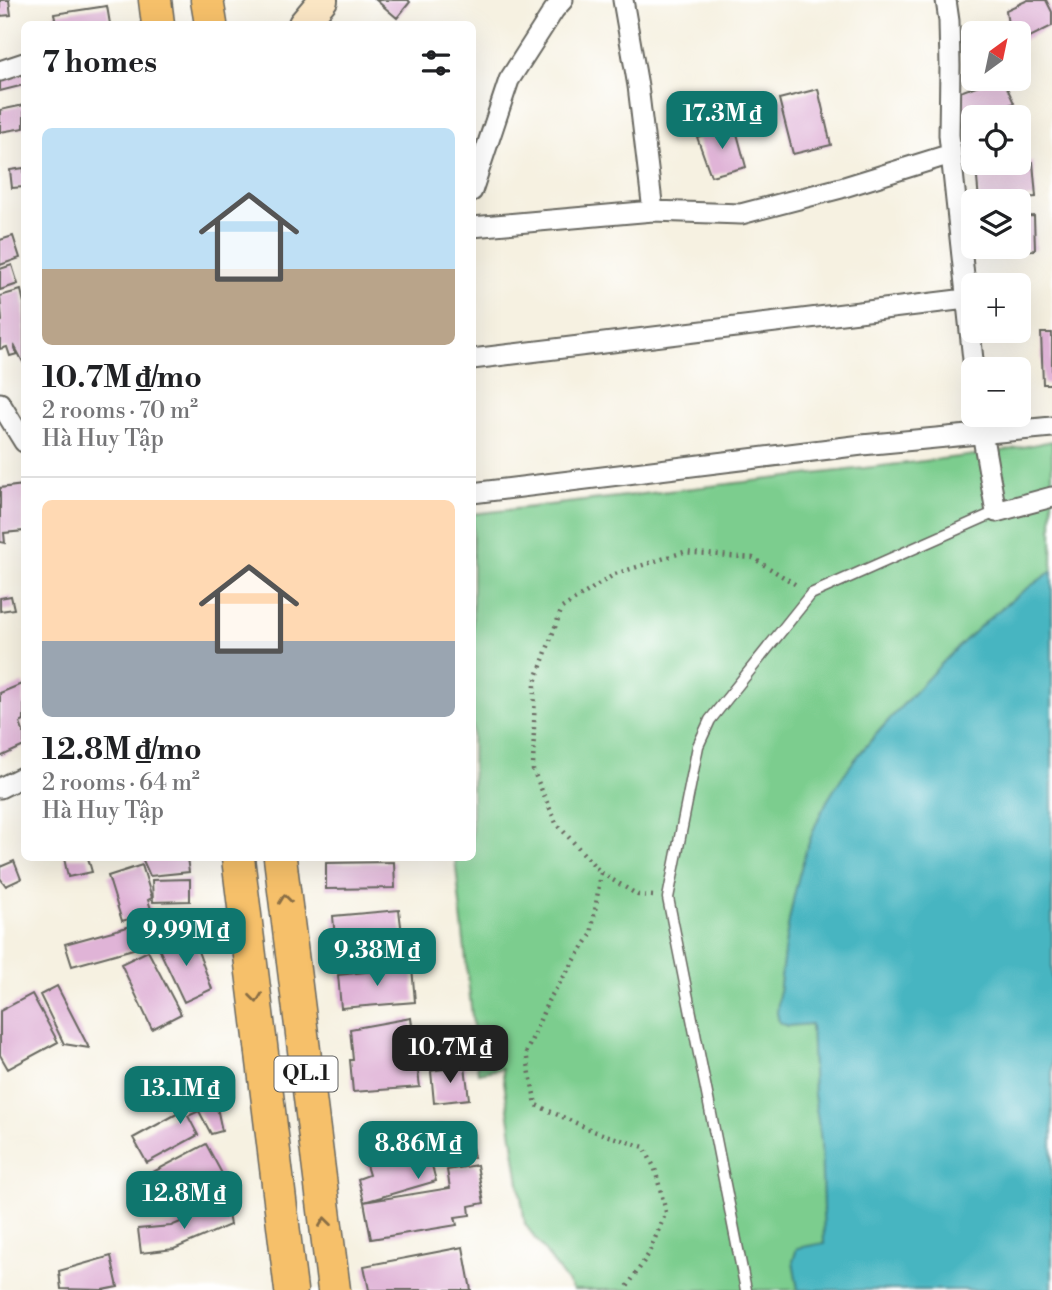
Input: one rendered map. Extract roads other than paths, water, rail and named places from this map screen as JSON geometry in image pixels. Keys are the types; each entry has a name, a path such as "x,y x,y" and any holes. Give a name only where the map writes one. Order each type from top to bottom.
{"main road":[{"path":"207,0 210,21"},
{"name":"QL.1","path":"238,861 291,1290"},
{"name":"QL.1","path":"279,861 334,1290"}],"street":[{"path":"306,21 323,0"},
{"path":"476,179 509,80 563,0"},
{"path":"623,0 638,86 653,211"},
{"path":"946,0 949,20 949,135 963,273"},
{"path":"0,71 21,64"},
{"path":"476,227 653,211 740,214 841,188 951,154"},
{"path":"476,359 961,300"},
{"path":"0,403 21,437"},
{"path":"476,493 862,445 968,427"},
{"path":"980,427 996,512 1052,497"},
{"path":"1028,427 1052,428"},
{"path":"0,788 21,778"}],"lane":[{"path":"746,1290 668,898 698,746 710,720 811,594 996,512"}],"water":[{"path":"1052,571 1052,1290 798,1290 793,1261 797,1248 824,1243 821,1141 814,1095 811,1024 788,1026 779,1022 777,1013 785,944 805,853 829,797 861,752 938,667 980,627"}]}
